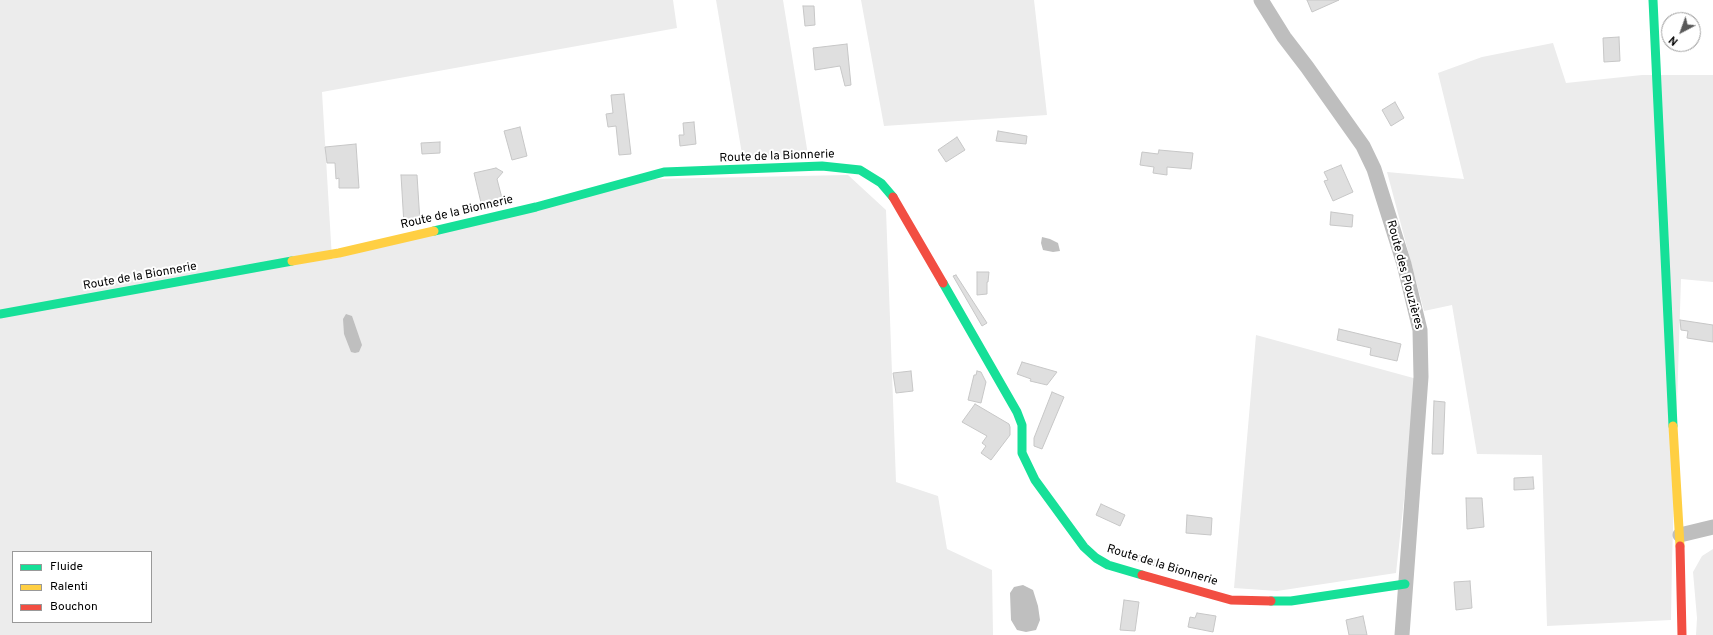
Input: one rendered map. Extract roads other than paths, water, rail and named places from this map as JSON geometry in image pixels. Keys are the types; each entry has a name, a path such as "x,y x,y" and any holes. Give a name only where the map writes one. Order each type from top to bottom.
{"street":[{"name":"Route des Plouzières","path":"1261,0 1284,37 1363,146 1374,169 1404,264 1420,330 1421,377 1402,635"},
{"path":"1653,0 1674,445 1680,535 1682,635"},
{"name":"Route de la Bionnerie","path":"0,314 339,253 536,207 664,172 822,166 860,170 881,183 891,194 901,209 1017,412 1022,425 1022,453 1035,480 1084,547 1096,558 1108,565 1231,600 1291,601 1405,584"},
{"path":"1680,535 1713,527"}]}
